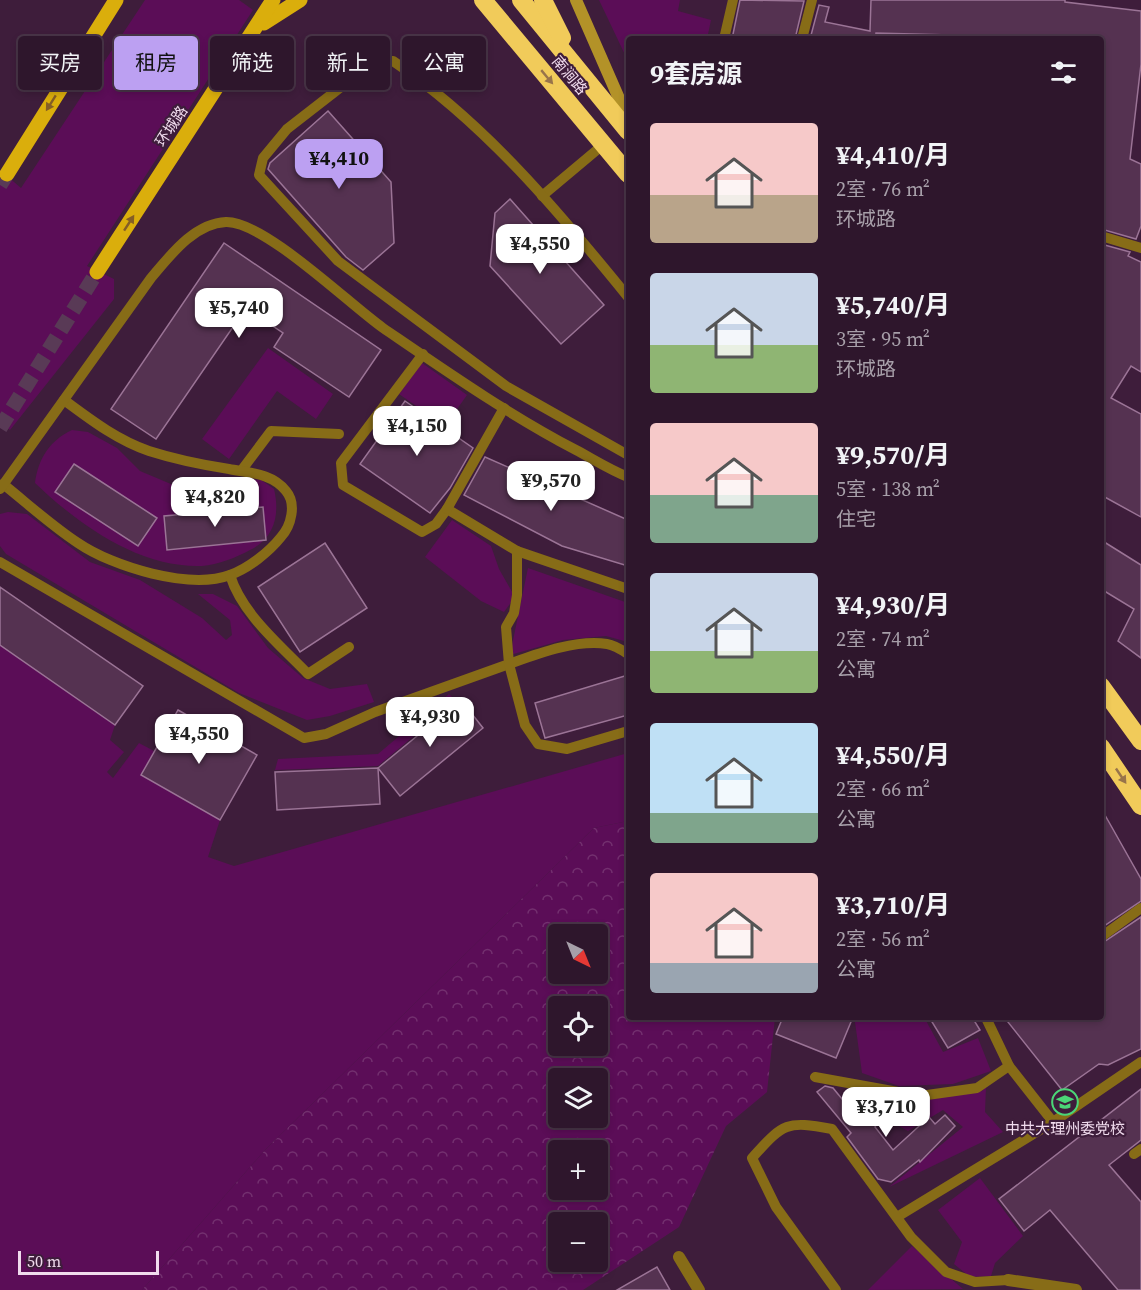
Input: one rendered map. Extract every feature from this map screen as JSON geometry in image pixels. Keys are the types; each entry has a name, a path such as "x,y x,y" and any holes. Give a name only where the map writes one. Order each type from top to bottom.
{"highway":[{"name":"南涧路","path":"521,0 626,128"},
{"path":"543,0 577,67"},
{"name":"南涧路","path":"487,5 626,172"},
{"path":"1104,690 1141,741"},
{"path":"1104,751 1141,806"}],"main road":[{"path":"7,174 116,0"},
{"name":"环城路","path":"98,272 273,0"},
{"path":"257,28 274,14 300,0"},
{"path":"472,0 487,5"}],"street":[{"path":"576,0 626,114"},
{"path":"679,1257 699,1290"},
{"path":"1008,1280 1076,1290"}],"lane":[{"path":"725,36 733,0"},
{"path":"803,36 812,0"},
{"path":"626,295 542,196 430,86 393,61 368,66 287,129 263,158 259,175 338,261 506,386 626,454"},
{"path":"542,196 604,144"},
{"path":"64,400 104,430 151,452 241,471 252,471 271,479 287,492 292,509 288,529 271,549 230,575 204,578 155,575 111,559 80,544 2,487 64,400 151,278 174,250 207,227 225,222 242,225 272,241 381,326 504,408 539,431 626,476"},
{"path":"1104,237 1141,248"},
{"path":"423,354 341,463 343,485 422,532 436,524 447,509 504,408"},
{"path":"241,471 271,431 339,434"},
{"path":"447,509 517,551 626,588"},
{"path":"517,551 517,595 514,613 506,627 509,664 525,725 538,744 567,749 626,732"},
{"path":"0,562 304,738 326,734 375,712 534,655 587,644 609,644 626,653"},
{"path":"230,575 234,588 259,623 308,674 349,647"},
{"path":"1104,935 1141,908"},
{"path":"987,1020 1009,1066 1053,1122"},
{"path":"897,1216 1053,1122 1141,1062"},
{"path":"815,1077 920,1096 977,1088 1009,1066"},
{"path":"836,1290 776,1207 752,1158 779,1129 804,1124 832,1129 911,1237 946,1272 975,1282 1008,1280"}],"green space":[{"path":"145,0 239,0 253,10 236,36 210,36 210,76 87,266 114,279 114,299 10,430 0,424 0,170 21,188 86,90 102,90 102,65 114,47 114,90 198,90 198,36 121,36"},
{"path":"599,0 680,0 678,11 711,20 708,36 626,36 626,57"},
{"path":"268,348 333,394 316,419 277,391 229,459 202,439"},
{"path":"422,363 467,395 445,426 399,394"},
{"path":"72,430 88,432 117,448 140,471 178,487 243,479 261,480 274,489 276,516 274,524 265,539 258,545 233,558 208,565 179,565 133,552 111,541 71,514 35,483 46,451 57,439"},
{"path":"8,512 27,514 90,562 140,580 202,618 226,640 232,635 230,620 198,594 213,594 237,606 268,648 303,678 330,689 367,684 374,702 330,716 307,720 239,693 6,554 0,546 0,514"},
{"path":"452,520 491,546 499,569 515,597 504,612 481,601 425,557"},
{"path":"528,568 626,602 626,641 606,636 563,640 510,655"},
{"path":"0,645 115,725 110,740 124,752 107,772 113,778 139,743 154,751 141,775 220,820 208,857 234,866 626,754 626,821 594,828 266,1149 142,1290 0,1290"},
{"path":"449,694 456,701 378,766 275,770 278,759 378,754"},
{"path":"626,821 626,1020 775,1020 767,1092 726,1126 679,1227 583,1290 142,1290 266,1149 594,828"},
{"path":"860,1020 926,1020 943,1052 978,1038 991,1071 953,1084 899,1086 862,1073 855,1022"},
{"path":"986,1087 985,1112 1003,1132 889,1187 963,1127 943,1110 908,1131 895,1124 886,1112 889,1104 903,1098 982,1091"},
{"path":"980,1178 1023,1236 995,1263 991,1276 970,1277 954,1264 962,1242 938,1210"},
{"path":"912,1246 963,1289 868,1290"}],"building":[{"path":"740,0 804,1 796,36 733,36"},
{"path":"871,0 1065,0 1065,2 1141,11 1141,64 1130,159 1141,164 1141,226 1136,239 1104,230 1104,36 876,33 876,36 811,36 819,5 829,7 825,22 870,31"},
{"path":"328,111 391,182 394,243 363,270 346,257 268,169 270,163"},
{"path":"510,199 604,305 561,344 490,266 495,213"},
{"path":"224,243 381,350 349,397 274,347 283,333 246,308 156,439 111,409"},
{"path":"1104,245 1130,252 1128,256 1141,262 1141,372 1131,366 1111,398 1141,414 1141,517 1104,497"},
{"path":"405,401 473,448 450,488 430,513 360,464"},
{"path":"485,457 626,519 626,565 562,546 464,495"},
{"path":"74,464 157,518 138,546 55,492"},
{"path":"263,507 266,540 167,550 164,516"},
{"path":"1104,542 1141,565 1141,658 1118,641 1134,609 1104,591"},
{"path":"325,543 367,608 300,652 258,587"},
{"path":"0,587 143,686 115,725 0,645"},
{"path":"626,676 626,716 545,738 535,703"},
{"path":"461,700 483,728 400,796 378,768"},
{"path":"178,710 257,755 220,820 141,775"},
{"path":"378,768 380,804 277,810 275,772"},
{"path":"1104,813 1141,879 1141,901 1104,926"},
{"path":"1141,917 1141,1049 1108,1065 1099,1064 1062,1090 1006,1020 1104,1020 1104,942"},
{"path":"782,1020 852,1020 836,1058 776,1034"},
{"path":"931,1020 974,1020 980,1030 948,1048"},
{"path":"825,1086 833,1088 860,1121 889,1098 892,1099 875,1127 893,1150 929,1117 935,1124 945,1115 955,1126 920,1162 919,1160 891,1182 878,1179 847,1137 851,1133 817,1092"},
{"path":"1141,1089 1141,1140 1109,1165 1141,1202 1141,1290 1118,1290 1050,1210 1024,1231 999,1199"},
{"path":"657,1267 670,1290 617,1290"}],"tunnel":[{"path":"0,185 7,174"},
{"path":"0,428 97,272"}],"place":[{"name":"中共大理州委党校","path":"1065,1102"}]}
